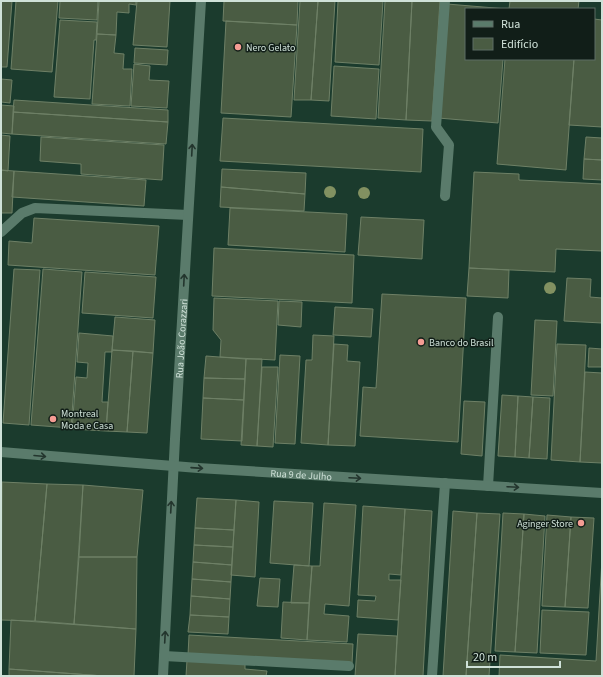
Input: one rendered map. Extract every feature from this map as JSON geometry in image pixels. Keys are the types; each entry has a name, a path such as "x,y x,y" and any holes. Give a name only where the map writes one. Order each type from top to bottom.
{"street":[{"name":"Rua João Corazzari","path":"163,676 173,467 201,1"},
{"path":"445,1 436,127 449,145 445,196"},
{"path":"1,232 22,213 35,208 188,215"},
{"path":"488,486 498,316"},
{"name":"Rua 9 de Julho","path":"1,452 173,467 602,493"},
{"path":"432,676 445,483"},
{"path":"164,656 349,666"}],"building":[{"path":"1,1 12,1 7,67 1,67"},
{"path":"16,1 58,1 52,72 11,69"},
{"path":"60,1 98,1 97,20 59,18"},
{"path":"99,1 136,1 136,5 129,4 129,13 117,12 116,35 97,34"},
{"path":"137,1 170,1 167,47 133,45"},
{"path":"224,1 298,1 297,25 223,21"},
{"path":"300,1 318,1 311,100 294,100"},
{"path":"318,1 335,1 329,101 311,100"},
{"path":"338,1 383,1 379,65 335,62"},
{"path":"385,1 412,1 406,120 378,118"},
{"path":"412,1 440,1 432,121 406,120"},
{"path":"510,1 579,1 578,8 509,8"},
{"path":"447,4 495,8 465,8 465,60 503,60 498,123 438,118"},
{"path":"595,19 602,20 602,127 569,125 574,60 595,60"},
{"path":"60,20 97,22 96,40 94,40 90,99 54,97"},
{"path":"226,21 297,25 291,117 221,113"},
{"path":"97,34 116,35 114,53 124,54 123,69 132,69 130,106 92,104"},
{"path":"135,48 168,50 167,65 134,63"},
{"path":"505,60 574,60 566,170 497,164"},
{"path":"134,64 150,66 149,80 169,81 167,108 131,106"},
{"path":"334,66 379,69 376,119 331,116"},
{"path":"1,79 12,80 10,103 1,102"},
{"path":"14,100 168,110 168,122 13,112"},
{"path":"1,105 14,106 12,134 1,133"},
{"path":"13,112 168,122 166,144 12,134"},
{"path":"223,118 423,129 421,172 220,161"},
{"path":"1,135 10,136 8,171 1,170"},
{"path":"41,137 164,145 162,180 81,174 81,164 40,161"},
{"path":"586,137 602,138 602,160 584,159"},
{"path":"584,159 602,160 602,180 583,179"},
{"path":"222,169 306,173 305,194 221,187"},
{"path":"1,170 14,171 12,213 1,213"},
{"path":"14,171 146,180 144,206 12,197"},
{"path":"474,172 519,174 519,180 602,184 602,251 556,249 555,272 469,268"},
{"path":"221,187 305,194 304,211 220,207"},
{"path":"230,208 347,214 345,252 228,245"},
{"path":"361,217 424,220 422,259 358,255"},
{"path":"34,218 159,226 155,275 8,265 9,241 32,243"},
{"path":"214,248 354,255 352,303 212,296"},
{"path":"469,268 509,270 508,298 467,296"},
{"path":"14,269 40,270 29,425 3,423"},
{"path":"43,269 82,272 71,428 31,425"},
{"path":"85,272 156,277 153,318 82,313"},
{"path":"567,278 591,279 590,297 602,298 602,323 564,321"},
{"name":"Banco do Brasil","path":"382,294 466,298 458,442 360,436 363,387 376,388"},
{"path":"214,298 278,301 275,360 220,357 221,340 213,330"},
{"path":"279,301 302,302 301,327 278,325"},
{"path":"335,307 373,309 371,337 333,335"},
{"path":"115,317 155,320 153,353 112,350"},
{"path":"535,320 557,321 553,396 531,395"},
{"path":"79,333 113,336 112,352 105,352 102,402 108,402 106,431 72,429 76,377 87,378 88,363 77,362"},
{"path":"313,335 334,336 328,445 301,443 306,360 312,360"},
{"path":"334,344 348,345 347,361 360,362 355,446 328,445"},
{"path":"557,344 586,345 580,462 551,460"},
{"path":"589,348 602,349 602,367 588,367"},
{"path":"112,350 133,351 127,432 106,431"},
{"path":"133,351 153,353 147,433 127,432"},
{"path":"280,355 300,356 295,444 275,443"},
{"path":"206,356 246,359 245,379 204,378"},
{"path":"246,359 262,359 257,446 241,445"},
{"path":"262,367 278,367 273,447 257,446"},
{"path":"585,372 602,373 602,463 580,462"},
{"path":"204,378 245,379 244,400 203,398"},
{"path":"502,395 518,396 515,457 498,456"},
{"path":"518,396 533,397 529,458 515,457"},
{"path":"533,397 550,398 547,459 529,458"},
{"path":"203,398 244,400 242,441 201,439"},
{"path":"464,401 485,402 482,456 461,454"},
{"path":"2,482 47,484 35,621 1,620"},
{"path":"47,484 83,485 74,624 35,621"},
{"path":"83,485 143,490 137,557 79,557"},
{"path":"197,498 236,500 234,530 195,528"},
{"path":"236,500 259,502 255,577 231,575"},
{"path":"274,501 313,503 309,566 270,563"},
{"path":"324,503 356,505 349,606 325,604 324,614 349,616 347,642 307,640 312,566 320,566"},
{"path":"363,506 405,509 401,575 389,574 389,580 401,580 398,620 357,617 358,600 375,601 376,596 358,595"},
{"path":"405,509 432,511 423,676 395,676"},
{"path":"453,511 477,513 466,676 443,676"},
{"path":"477,513 500,514 489,676 466,676"},
{"path":"503,513 524,514 515,652 495,651"},
{"path":"524,514 545,516 537,653 515,652"},
{"path":"547,515 571,517 565,607 542,606"},
{"path":"571,517 594,518 588,608 565,607"},
{"path":"195,528 234,530 233,547 194,545"},
{"path":"194,545 233,547 232,565 193,562"},
{"path":"79,557 137,557 136,629 74,624"},
{"path":"602,559 602,676 499,676 500,655 596,661"},
{"path":"193,562 232,565 231,582 192,579"},
{"path":"294,565 312,566 309,603 291,603"},
{"path":"260,578 280,579 278,607 257,606"},
{"path":"192,579 231,582 230,599 191,596"},
{"path":"191,596 230,599 229,617 190,615"},
{"path":"283,602 309,603 307,640 281,638"},
{"path":"542,610 589,612 586,655 540,653"},
{"path":"190,615 229,617 228,634 188,632"},
{"path":"11,620 136,629 134,676 104,676 9,669"},
{"path":"358,634 397,636 395,676 355,676"},
{"path":"189,635 353,644 352,664 188,655"},
{"path":"187,660 245,663 245,669 267,671 266,676 186,676"},
{"path":"9,669 104,676 9,676"}],"place":[{"name":"Nero Gelato","path":"238,47"},
{"name":"Banco do Brasil","path":"421,342"},
{"name":"Montreal Moda e Casa","path":"53,419"},
{"name":"Aginger Store","path":"581,523"}]}
